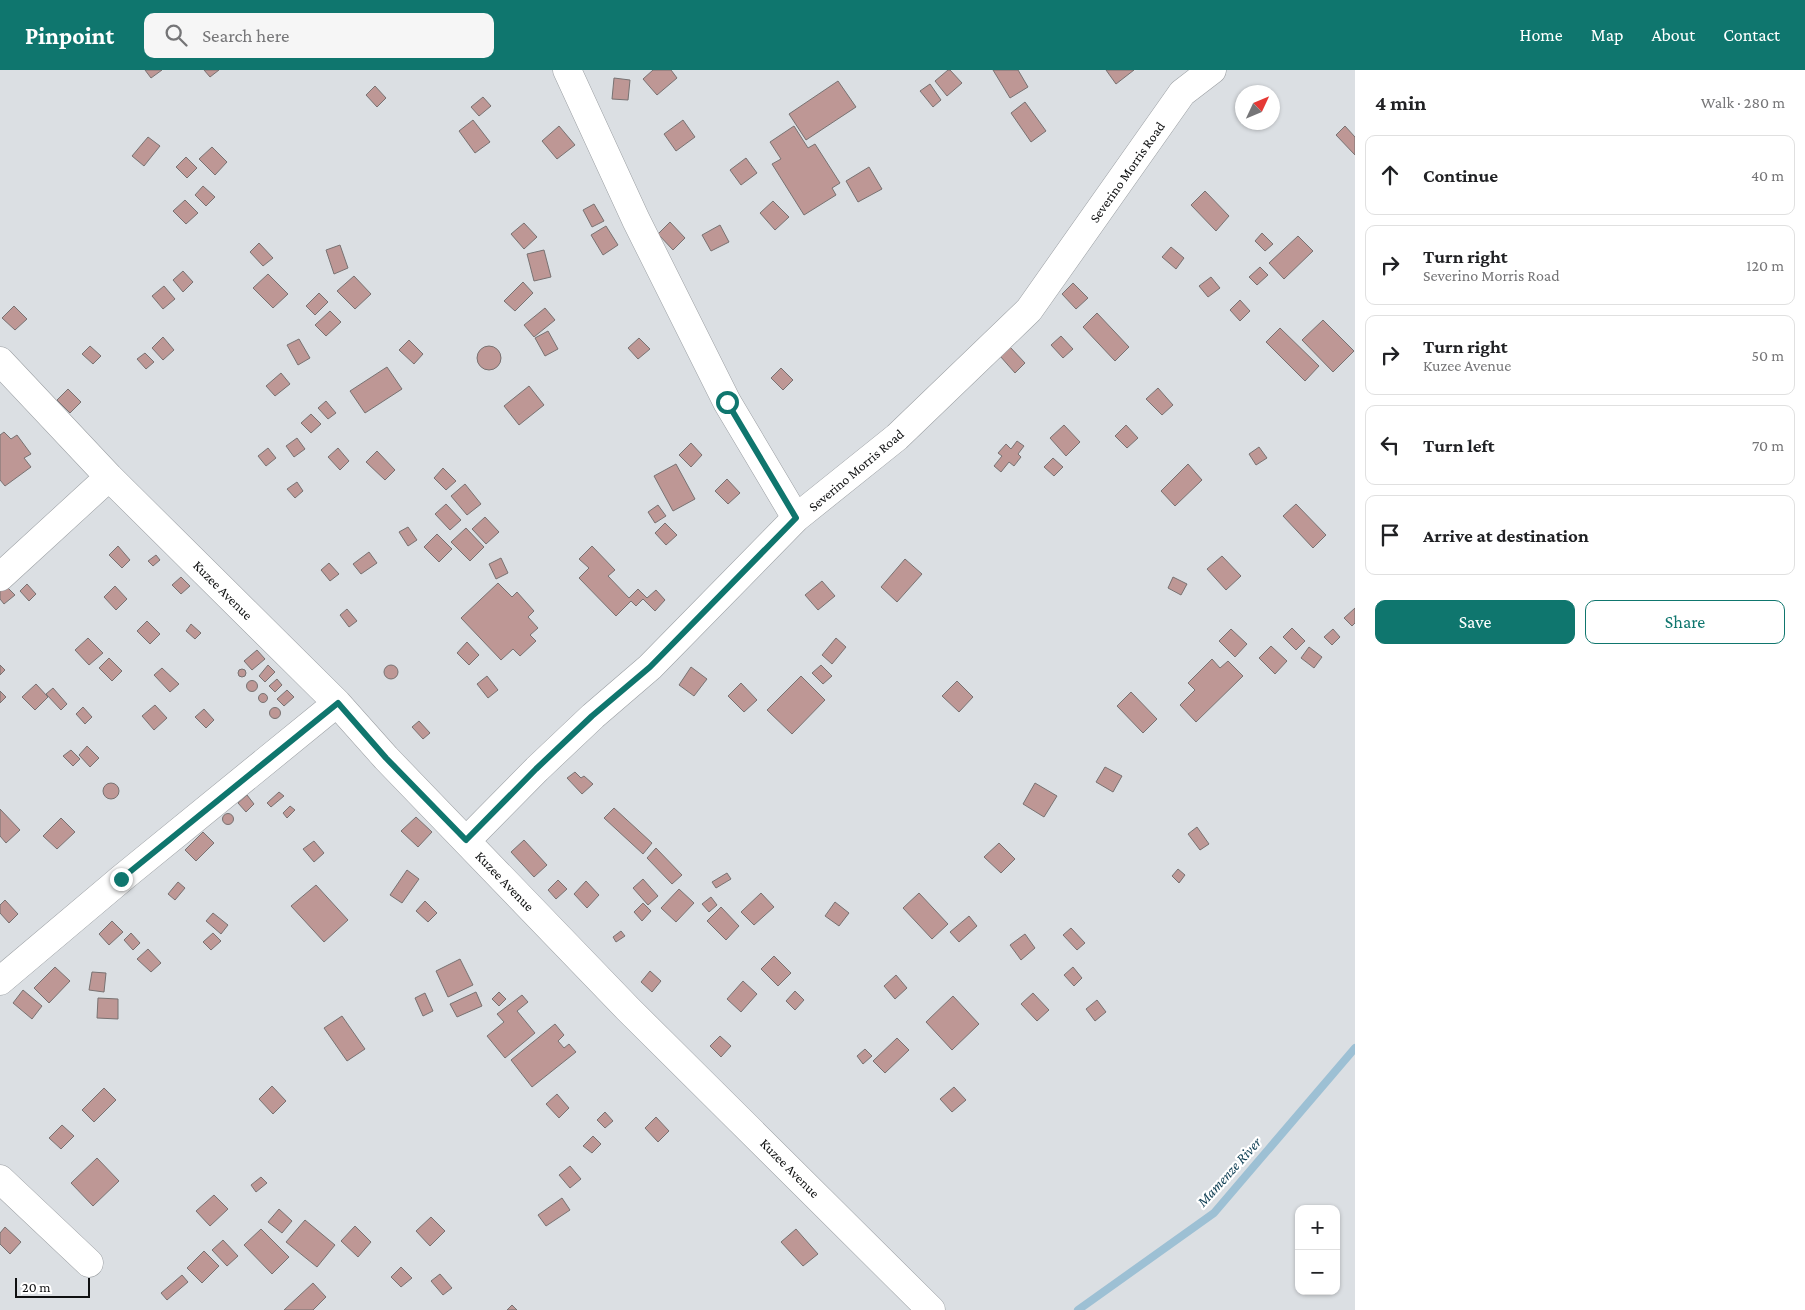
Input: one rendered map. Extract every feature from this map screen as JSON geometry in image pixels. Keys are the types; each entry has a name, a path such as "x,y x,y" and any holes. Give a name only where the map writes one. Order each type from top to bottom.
{"street":[{"path":"567,70 636,220 727,402 796,518"},
{"name":"Severino Morris Road","path":"466,840 536,769 592,716 650,667 796,518 897,437 1029,310 1182,93 1212,70"},
{"name":"Kuzee Avenue","path":"0,361 109,477 338,703 386,758 628,1009 931,1310"},
{"path":"0,577 109,477"},
{"path":"0,981 121,879 338,703"},
{"path":"0,1179 89,1263"}],"building":[{"path":"145,70 162,70 151,78"},
{"path":"204,70 219,70 210,77"},
{"path":"653,70 671,70 677,78 657,95 643,79"},
{"path":"948,70 962,83 947,96 935,81"},
{"path":"993,70 1018,70 1028,87 1010,98"},
{"path":"1106,70 1134,70 1116,84"},
{"path":"614,78 630,80 628,100 612,99"},
{"path":"838,81 856,107 806,140 789,114"},
{"path":"930,84 941,100 933,107 920,91"},
{"path":"375,86 386,98 377,107 366,95"},
{"path":"483,97 491,106 479,116 471,107"},
{"path":"1025,102 1046,131 1031,142 1011,113"},
{"path":"473,120 490,142 475,153 459,131"},
{"path":"683,120 695,137 676,151 664,134"},
{"path":"559,126 575,145 557,159 542,141"},
{"path":"794,126 808,148 815,144 840,183 832,188 836,195 804,215 772,164 781,159 770,142"},
{"path":"1345,126 1355,137 1355,155 1336,135"},
{"path":"148,137 160,146 144,166 132,156"},
{"path":"212,147 227,162 215,175 199,159"},
{"path":"186,157 197,168 187,178 176,167"},
{"path":"746,158 757,173 741,185 730,170"},
{"path":"869,167 882,189 858,202 846,181"},
{"path":"203,186 215,197 206,206 195,195"},
{"path":"1205,191 1229,216 1216,231 1191,205"},
{"path":"185,200 198,213 186,224 173,211"},
{"path":"773,201 789,217 775,230 760,213"},
{"path":"594,204 604,221 592,227 583,210"},
{"path":"670,222 685,238 673,250 658,234"},
{"path":"524,223 537,237 524,249 511,234"},
{"path":"720,225 729,242 711,251 702,235"},
{"path":"606,226 618,245 603,255 591,235"},
{"path":"1262,233 1273,244 1265,251 1255,241"},
{"path":"1298,236 1313,251 1284,279 1269,263"},
{"path":"259,243 273,258 263,266 250,252"},
{"path":"340,245 348,268 334,274 326,250"},
{"path":"1171,247 1184,258 1176,269 1162,257"},
{"path":"544,250 551,277 534,281 527,254"},
{"path":"1260,267 1268,275 1257,285 1249,277"},
{"path":"183,271 193,282 183,292 173,280"},
{"path":"268,274 288,294 273,308 253,288"},
{"path":"354,276 371,294 355,309 337,291"},
{"path":"1211,277 1220,288 1208,297 1199,286"},
{"path":"523,282 533,293 515,311 504,301"},
{"path":"1073,283 1088,298 1076,309 1062,294"},
{"path":"164,286 175,299 163,309 152,296"},
{"path":"319,293 328,302 315,315 306,306"},
{"path":"1240,300 1250,311 1240,321 1230,310"},
{"path":"14,306 27,319 15,330 2,318"},
{"path":"545,308 555,320 534,337 524,325"},
{"path":"330,311 341,322 326,336 315,325"},
{"path":"1097,313 1129,347 1115,361 1083,327"},
{"path":"1323,320 1354,351 1333,372 1302,340"},
{"path":"1280,328 1319,366 1305,381 1266,342"},
{"path":"548,331 558,349 545,356 535,338"},
{"path":"1061,336 1073,349 1063,358 1051,345"},
{"path":"163,337 174,350 163,360 152,348"},
{"path":"639,338 650,349 638,359 628,348"},
{"path":"299,339 310,358 298,365 287,345"},
{"path":"409,340 423,354 414,364 399,350"},
{"path":"90,346 101,356 93,364 82,354"},
{"path":"489,346 497,350 501,358 497,366 489,370 481,366 477,358 481,350"},
{"path":"1010,347 1025,363 1015,373 1000,356"},
{"path":"145,353 154,362 146,369 137,359"},
{"path":"387,367 402,389 365,413 350,391"},
{"path":"781,368 793,380 783,390 771,378"},
{"path":"281,373 290,384 275,396 266,386"},
{"path":"529,386 544,405 519,425 504,406"},
{"path":"1158,388 1173,405 1162,415 1146,399"},
{"path":"68,389 81,402 70,413 57,400"},
{"path":"326,401 336,413 328,419 318,408"},
{"path":"311,414 321,424 311,433 301,423"},
{"path":"1064,425 1080,442 1066,456 1050,438"},
{"path":"1126,425 1138,438 1127,448 1115,436"},
{"path":"4,432 11,439 17,435 31,454 24,458 31,467 5,486 0,480 0,435"},
{"path":"297,438 305,449 294,457 286,446"},
{"path":"1017,441 1024,446 1018,454 1021,457 1014,466 1009,462 1001,472 994,466 1002,456 998,453 1006,444 1011,449"},
{"path":"691,443 702,455 691,467 679,455"},
{"path":"1259,447 1267,458 1256,465 1249,454"},
{"path":"268,448 276,458 266,466 258,456"},
{"path":"338,448 349,461 340,470 328,457"},
{"path":"377,451 395,470 385,480 366,462"},
{"path":"1053,458 1063,467 1054,476 1044,467"},
{"path":"676,464 695,499 673,511 654,476"},
{"path":"1188,464 1202,480 1175,506 1161,491"},
{"path":"443,468 456,481 446,490 434,478"},
{"path":"727,479 740,493 728,504 715,491"},
{"path":"297,482 303,491 295,498 287,489"},
{"path":"465,484 481,504 467,515 451,496"},
{"path":"446,504 461,520 450,530 435,514"},
{"path":"1296,504 1326,535 1313,548 1283,516"},
{"path":"658,505 666,516 655,523 648,512"},
{"path":"485,517 499,532 486,544 472,529"},
{"path":"665,523 677,535 666,545 655,533"},
{"path":"408,527 417,540 408,546 399,532"},
{"path":"466,528 484,547 470,561 451,542"},
{"path":"437,534 452,549 439,562 424,547"},
{"path":"118,546 130,560 122,568 109,555"},
{"path":"592,546 615,570 608,576 629,598 638,589 647,598 656,590 665,600 655,611 643,599 636,606 631,601 616,616 579,578 589,568 579,559"},
{"path":"369,552 377,563 361,574 353,564"},
{"path":"156,555 160,560 153,566 148,561"},
{"path":"1222,556 1241,576 1226,590 1207,569"},
{"path":"501,558 508,573 496,579 489,564"},
{"path":"905,559 922,574 897,602 881,587"},
{"path":"329,563 339,574 330,581 321,570"},
{"path":"181,577 190,586 181,594 172,585"},
{"path":"1173,577 1187,584 1181,595 1168,588"},
{"path":"822,581 835,596 818,610 805,595"},
{"path":"498,583 512,597 517,592 534,611 528,617 538,628 530,635 536,641 520,656 513,649 501,660 461,618"},
{"path":"27,584 36,594 29,601 20,591"},
{"path":"6,586 15,595 4,604 0,599 0,591"},
{"path":"115,586 127,599 116,610 104,597"},
{"path":"1355,608 1355,623 1352,626 1344,618"},
{"path":"347,609 357,621 349,627 340,615"},
{"path":"147,621 160,634 150,644 137,631"},
{"path":"191,624 201,633 195,639 186,631"},
{"path":"1292,628 1305,641 1296,650 1283,637"},
{"path":"1231,629 1247,644 1235,657 1219,641"},
{"path":"1333,629 1340,637 1332,645 1324,637"},
{"path":"88,638 103,653 89,665 75,650"},
{"path":"836,638 846,647 832,664 822,655"},
{"path":"467,642 479,655 469,665 457,653"},
{"path":"1271,646 1287,661 1275,674 1259,658"},
{"path":"1309,647 1322,657 1314,668 1301,658"},
{"path":"257,650 265,659 252,670 244,661"},
{"path":"109,658 122,671 112,681 99,668"},
{"path":"1212,659 1220,668 1228,661 1243,676 1196,722 1180,705 1195,690 1188,683"},
{"path":"0,665 5,670 0,675"},
{"path":"268,665 275,672 265,682 259,676"},
{"path":"391,665 396,667 398,672 396,677 391,679 386,677 384,672 386,667"},
{"path":"821,665 832,676 823,684 812,673"},
{"path":"691,667 707,679 694,696 679,685"},
{"path":"162,668 179,684 170,692 154,675"},
{"path":"242,669 246,673 242,677 238,673"},
{"path":"487,676 498,690 488,698 477,684"},
{"path":"801,676 825,700 792,734 767,710"},
{"path":"277,679 282,685 275,692 269,686"},
{"path":"250,681 254,681 257,686 256,690 250,691 247,688 247,684"},
{"path":"957,681 973,697 959,712 942,696"},
{"path":"741,683 757,700 744,712 728,696"},
{"path":"36,684 48,697 35,710 22,697"},
{"path":"53,688 67,704 61,710 46,694"},
{"path":"287,690 294,697 284,706 277,699"},
{"path":"0,691 6,697 0,703"},
{"path":"1131,692 1157,719 1143,733 1117,706"},
{"path":"263,693 268,698 263,703 258,698"},
{"path":"155,705 167,718 154,730 142,716"},
{"path":"83,707 92,717 85,724 76,714"},
{"path":"273,708 277,708 280,713 279,717 273,718 270,715 270,711"},
{"path":"204,709 214,720 206,728 195,717"},
{"path":"419,721 430,733 423,739 412,727"},
{"path":"87,746 99,758 90,767 79,755"},
{"path":"71,750 80,759 73,766 63,756"},
{"path":"1105,767 1122,776 1113,792 1096,782"},
{"path":"575,772 581,778 584,776 593,784 582,794 567,778"},
{"path":"108,783 114,783 119,788 117,797 108,799 103,794 103,788"},
{"path":"1035,783 1057,796 1044,817 1023,804"},
{"path":"279,792 284,796 271,807 267,803"},
{"path":"247,795 254,804 246,812 238,803"},
{"path":"290,806 295,810 287,818 283,813"},
{"path":"614,808 652,843 643,854 604,818"},
{"path":"0,809 20,830 6,843 0,836"},
{"path":"228,813 234,819 228,825 222,819"},
{"path":"416,817 432,832 418,847 401,831"},
{"path":"61,818 75,832 57,849 43,836"},
{"path":"1197,827 1209,844 1200,850 1188,834"},
{"path":"203,832 214,843 196,861 185,850"},
{"path":"524,840 547,865 534,877 511,852"},
{"path":"314,841 324,853 314,862 303,849"},
{"path":"999,843 1015,859 1001,873 984,857"},
{"path":"656,848 682,875 672,884 647,858"},
{"path":"1178,869 1185,875 1179,883 1172,876"},
{"path":"407,870 419,879 402,903 390,895"},
{"path":"727,873 731,879 716,888 712,882"},
{"path":"643,879 658,896 648,905 633,888"},
{"path":"558,880 567,889 556,899 548,890"},
{"path":"586,881 599,895 587,908 574,894"},
{"path":"178,882 185,888 175,900 168,894"},
{"path":"316,885 348,920 324,942 291,906"},
{"path":"679,889 694,903 676,922 661,908"},
{"path":"761,893 774,907 754,925 741,912"},
{"path":"919,893 948,924 932,939 903,908"},
{"path":"711,897 717,905 709,912 702,904"},
{"path":"5,900 18,914 9,923 0,913 0,905"},
{"path":"425,901 437,913 428,922 416,911"},
{"path":"835,902 849,913 839,926 825,916"},
{"path":"643,903 651,911 642,921 634,912"},
{"path":"721,907 739,926 726,940 707,921"},
{"path":"213,913 228,925 221,934 206,921"},
{"path":"969,916 977,926 959,942 950,932"},
{"path":"112,921 123,932 109,945 99,934"},
{"path":"1071,928 1085,943 1077,950 1063,935"},
{"path":"621,931 625,936 616,942 613,937"},
{"path":"131,933 140,943 133,950 124,940"},
{"path":"213,933 221,941 211,950 203,942"},
{"path":"1025,934 1035,948 1021,960 1010,945"},
{"path":"148,949 161,963 151,972 137,959"},
{"path":"774,956 791,973 778,986 761,969"},
{"path":"460,959 473,985 448,997 436,971"},
{"path":"55,967 70,981 49,1003 34,988"},
{"path":"1073,967 1082,978 1074,986 1064,975"},
{"path":"650,971 661,981 652,992 641,982"},
{"path":"92,972 106,973 104,992 89,990"},
{"path":"896,975 907,988 895,999 884,986"},
{"path":"743,981 757,994 741,1012 727,999"},
{"path":"23,990 42,1006 32,1019 13,1003"},
{"path":"795,991 804,1000 795,1010 786,1001"},
{"path":"476,992 482,1006 457,1017 450,1004"},
{"path":"499,992 506,999 499,1006 492,999"},
{"path":"425,993 433,1011 423,1016 415,998"},
{"path":"1033,993 1049,1010 1037,1021 1021,1004"},
{"path":"522,995 528,1002 517,1011 535,1033 505,1058 487,1036 504,1022 497,1014"},
{"path":"953,996 979,1024 952,1050 926,1022"},
{"path":"98,998 118,999 118,1019 97,1018"},
{"path":"1097,1000 1106,1012 1095,1021 1086,1009"},
{"path":"342,1016 365,1049 347,1061 324,1028"},
{"path":"555,1024 564,1035 558,1041 564,1048 569,1044 576,1052 532,1087 511,1060"},
{"path":"720,1036 731,1046 721,1057 710,1046"},
{"path":"897,1038 909,1050 885,1073 873,1061"},
{"path":"865,1049 872,1056 863,1064 857,1056"},
{"path":"272,1086 286,1101 273,1114 259,1099"},
{"path":"954,1087 966,1100 952,1112 940,1099"},
{"path":"104,1088 116,1100 94,1122 82,1110"},
{"path":"557,1094 569,1108 559,1118 546,1104"},
{"path":"605,1112 613,1121 605,1128 597,1120"},
{"path":"656,1117 669,1131 658,1142 645,1128"},
{"path":"62,1125 74,1136 61,1149 49,1138"},
{"path":"593,1136 601,1144 592,1153 583,1146"},
{"path":"97,1158 119,1181 93,1206 71,1183"},
{"path":"570,1166 581,1179 570,1188 559,1175"},
{"path":"261,1177 267,1183 256,1192 251,1185"},
{"path":"214,1195 228,1209 210,1226 196,1211"},
{"path":"562,1198 570,1210 546,1226 538,1215"},
{"path":"279,1209 292,1221 282,1233 268,1222"},
{"path":"431,1217 445,1231 430,1246 416,1231"},
{"path":"305,1220 335,1245 317,1267 286,1242"},
{"path":"355,1226 371,1242 358,1257 341,1241"},
{"path":"5,1227 21,1242 10,1254 0,1244 0,1233"},
{"path":"261,1229 289,1257 272,1274 244,1245"},
{"path":"796,1229 818,1254 803,1266 781,1242"},
{"path":"223,1240 238,1256 227,1266 212,1250"},
{"path":"204,1251 219,1266 202,1283 187,1268"},
{"path":"401,1267 412,1278 401,1287 391,1277"},
{"path":"440,1274 452,1288 443,1295 431,1281"},
{"path":"182,1275 188,1282 167,1300 161,1293"},
{"path":"313,1283 326,1297 313,1310 284,1310"},
{"path":"512,1305 517,1310 507,1310"}],"waterway":[{"name":"Mamenze River","path":"1078,1310 1214,1213 1355,1048"}],"route":[{"path":"121,879 338,703 386,758 466,840 536,769 592,716 650,667 796,518 727,402"}]}
